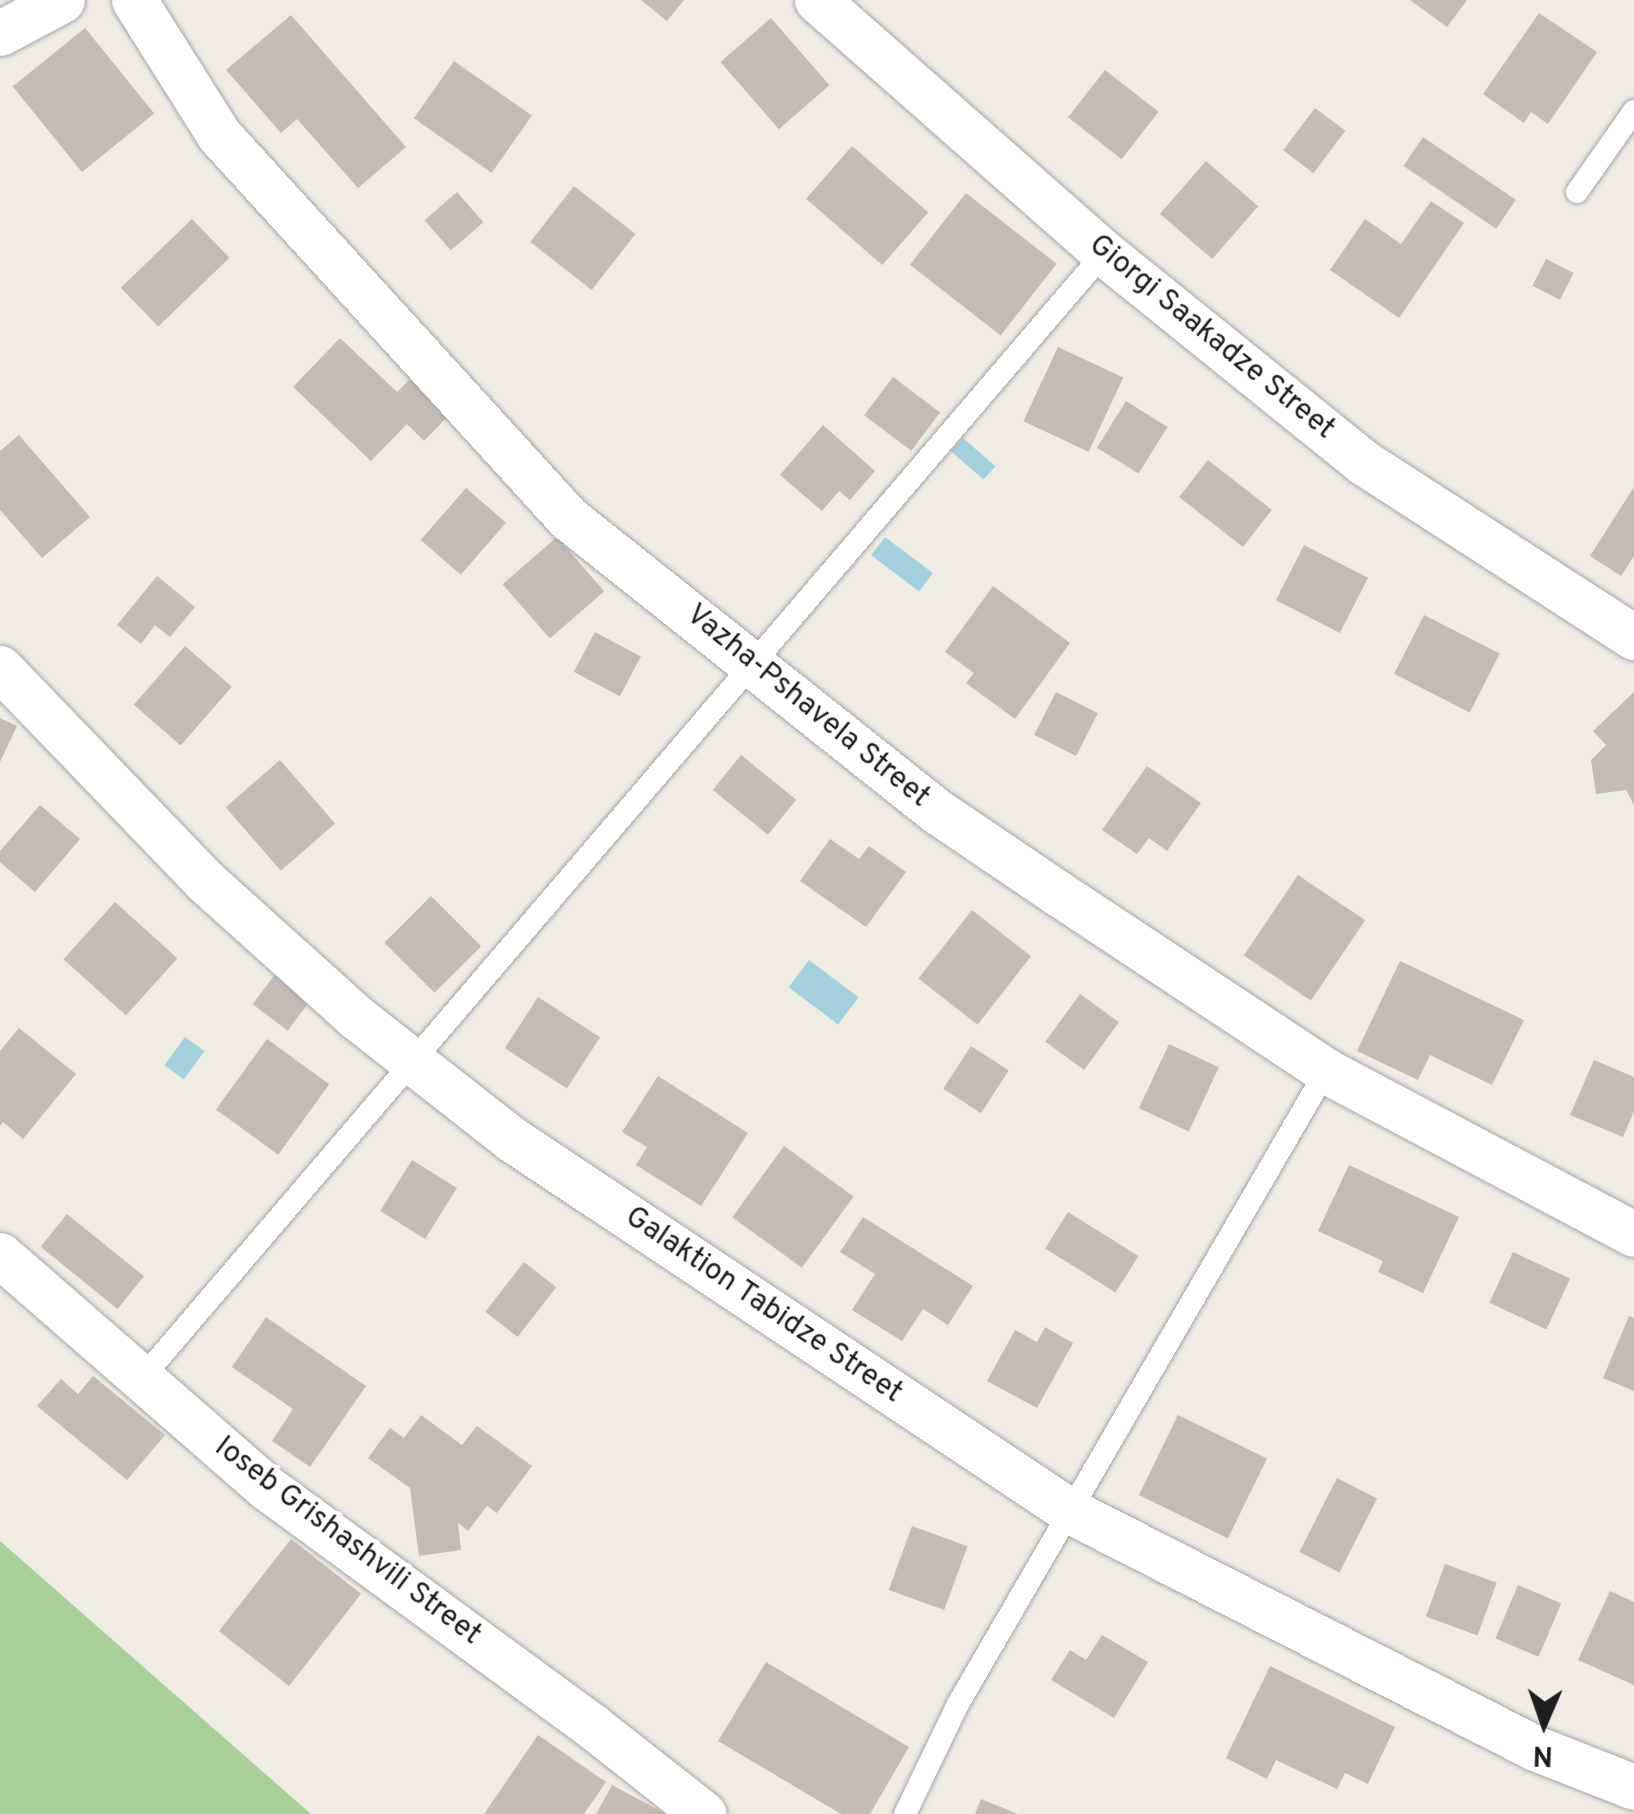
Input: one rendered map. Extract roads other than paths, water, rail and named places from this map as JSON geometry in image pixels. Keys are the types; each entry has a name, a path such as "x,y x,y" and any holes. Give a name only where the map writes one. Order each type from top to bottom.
{"street":[{"path":"0,32 62,0"},
{"name":"Vazha-Pshavela Street","path":"134,0 219,136 568,518 754,661 938,812 1326,1071 1634,1234"},
{"name":"Giorgi Saakadze Street","path":"817,0 1104,253 1363,462 1634,637"},
{"name":"Galaktion Tabidze Street","path":"0,668 205,881 412,1061 513,1140 1070,1512 1535,1748 1634,1788"},
{"name":"Ioseb Grishashvili Street","path":"0,1255 267,1488 592,1726 704,1814"}],"lane":[{"path":"1578,192 1634,111"},
{"path":"142,1378 1104,253"},
{"path":"905,1814 958,1704 1326,1071"}],"water":[{"path":"963,438 995,466 984,480 951,452"},
{"path":"885,537 933,573 919,591 871,555"},
{"path":"809,960 859,997 838,1024 789,987"},
{"path":"185,1037 204,1051 184,1079 164,1065"}]}
